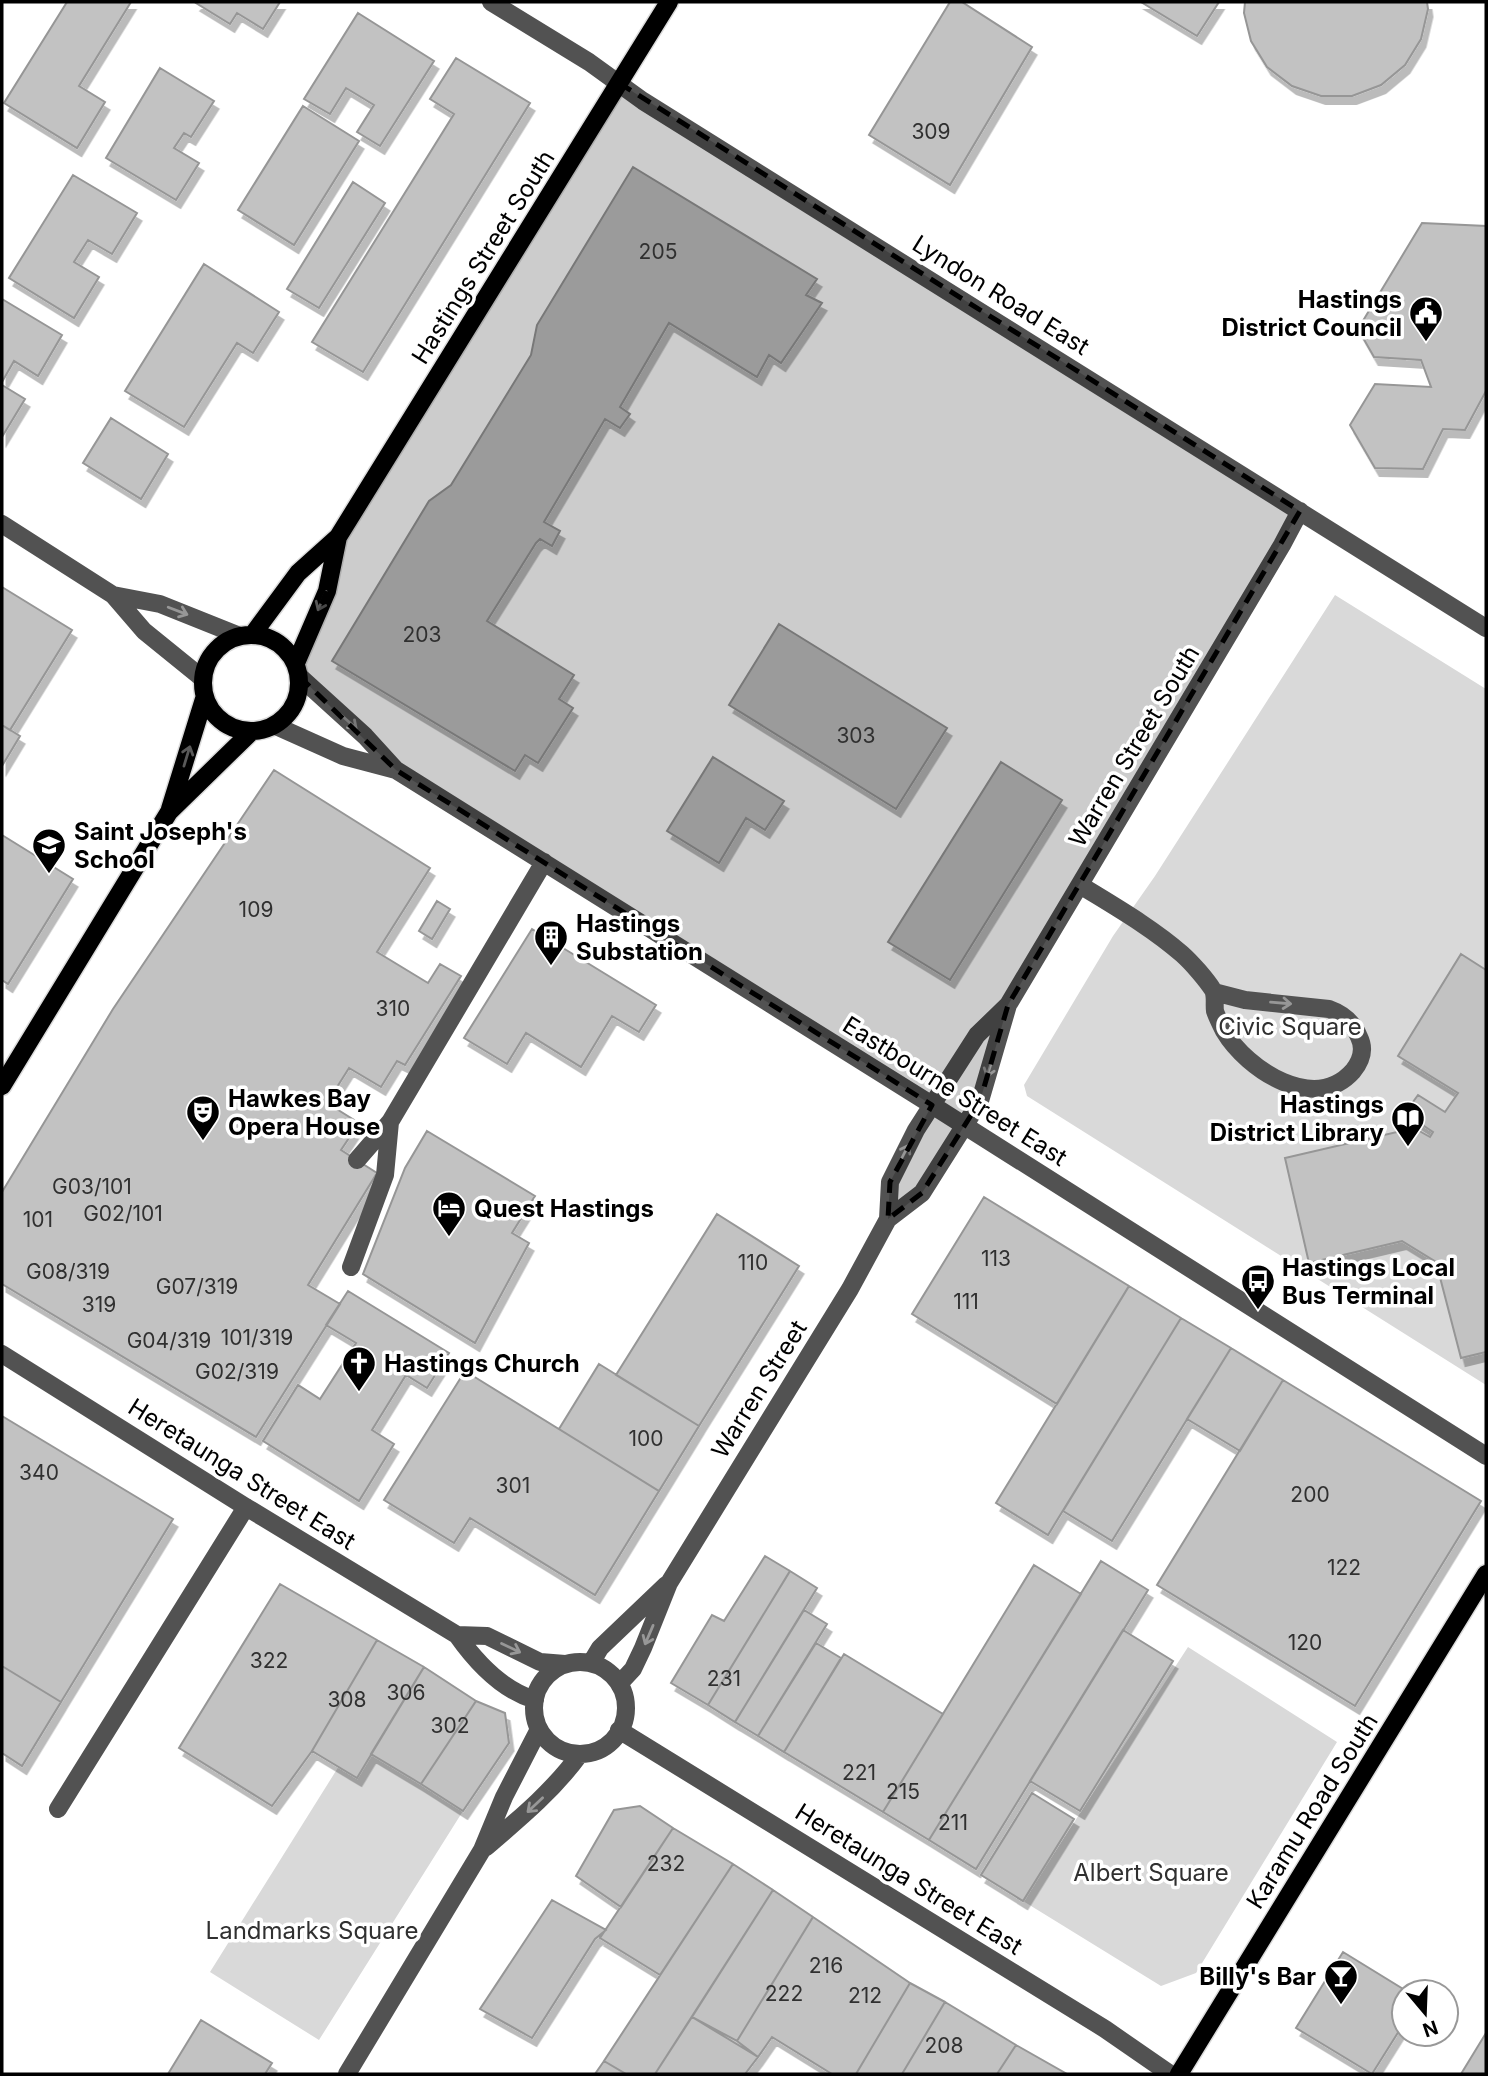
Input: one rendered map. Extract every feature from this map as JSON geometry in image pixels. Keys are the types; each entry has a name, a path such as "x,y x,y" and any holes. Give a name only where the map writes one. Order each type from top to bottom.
{"main road":[{"name":"Hastings Street South","path":"246,635 298,573 338,537 669,2"},
{"name":"Hastings Street South","path":"298,670 327,591 338,537"},
{"path":"246,635 278,643 285,648 298,670 299,695 290,713 275,726 250,732 227,726 218,719 205,699 202,678 209,658 218,648 246,635"},
{"path":"2,1086 169,812 205,699"},
{"path":"169,812 250,732"},
{"name":"Karamu Road South","path":"1179,2074 1486,1574"}],"street":[{"name":"Lyndon Road East","path":"491,2 1486,628"},
{"name":"Warren Street South","path":"1008,1005 1300,512"},
{"path":"2,524 113,595 144,631 202,678"},
{"path":"113,595 160,604 246,635"},
{"name":"Eastbourne Street East","path":"298,670 396,770 1486,1456"},
{"name":"Eastbourne Street East","path":"275,726 342,755 396,770"},
{"path":"357,1160 390,1122 544,862"},
{"path":"1080,885 1182,954 1214,992 1245,1000 1329,1009 1340,1013 1349,1020 1361,1040 1362,1053 1358,1064 1344,1079 1321,1089 1309,1090 1281,1081 1254,1063 1225,1032 1215,1012 1214,992"},
{"name":"Warren Street","path":"888,1219 890,1182 932,1105 977,1035 1008,1005"},
{"name":"Warren Street","path":"620,1682 633,1669 669,1583 849,1289 888,1219 922,1193 979,1101 1008,1005"},
{"path":"351,1267 385,1175 390,1122"},
{"name":"Heretaunga Street East","path":"2,1354 457,1635 474,1659 517,1694 535,1700"},
{"path":"58,1809 246,1507"},
{"name":"Warren Street","path":"591,1663 600,1648 669,1583"},
{"name":"Heretaunga Street East","path":"457,1635 487,1636 540,1662 565,1664"},
{"path":"591,1663 607,1670 620,1682 625,1695 626,1713 619,1730 608,1746 593,1753 564,1751 549,1742 539,1729 534,1714 540,1684 551,1672 565,1664 591,1663"},
{"path":"347,2074 482,1850 504,1797 539,1729"},
{"name":"Heretaunga Street East","path":"619,1730 1105,2029 1170,2074"},
{"path":"482,1850 549,1791 580,1754"}],"highlighted area":[{"path":"619,83 1300,511 1008,1005 980,1101 922,1193 888,1219 890,1182 932,1105 396,770 300,677 296,663 327,591 338,537"}],"green space":[{"name":"Civic Square","path":"1335,595 1486,689 1486,1385 1027,1096 1024,1085 1113,936 1155,876"},
{"name":"Albert Square","path":"1188,1647 1337,1742 1196,1973 1161,1986 1023,1901"},
{"name":"Landmarks Square","path":"371,1754 463,1811 319,2040 210,1972 339,1766"}],"building":[{"path":"67,2 131,2 79,86 105,102 77,148 4,103"},
{"path":"197,2 280,2 263,29 237,13 230,24"},
{"path":"950,2 962,2 1032,47 950,185 869,135"},
{"path":"1141,2 1219,2 1197,36"},
{"path":"1245,2 1427,2 1428,9 1421,39 1405,65 1381,85 1352,96 1321,96 1292,86 1267,67 1251,41 1244,13"},
{"path":"358,13 434,61 380,146 357,132 374,105 346,88 330,114 304,99"},
{"path":"456,58 530,103 363,372 312,342 454,114 430,99"},
{"path":"160,68 214,101 191,137 184,133 174,148 199,163 176,200 106,158"},
{"path":"303,106 359,141 294,245 238,210"},
{"path":"633,167 817,279 806,295 822,303 781,363 769,355 757,377 669,323 620,407 630,414 620,428 605,419 544,522 560,531 552,546 540,539 536,543 487,621 574,675 559,699 573,708 538,763 525,755 515,771 332,661 429,501 451,485 531,355 537,325"},
{"path":"73,175 137,213 112,254 88,240 74,262 99,277 74,318 9,278"},
{"path":"353,182 385,203 319,308 287,289"},
{"name":"Hastings District Council","path":"1422,223 1486,226 1486,391 1465,430 1443,429 1423,469 1375,468 1350,425 1375,384 1431,387 1421,360 1374,357 1358,329"},
{"path":"204,264 279,312 253,353 237,343 184,427 125,391"},
{"path":"2,299 62,335 38,376 14,361 2,382"},
{"path":"2,385 25,399 2,437"},
{"path":"111,418 168,454 141,499 83,463"},
{"path":"2,587 72,630 10,730 2,725"},
{"path":"779,624 947,728 896,809 729,705"},
{"path":"2,725 20,736 2,766"},
{"path":"713,757 784,801 765,830 746,818 719,863 667,831"},
{"path":"1001,762 1062,800 950,980 888,942"},
{"path":"274,770 430,868 377,952 428,983 440,964 461,976 405,1065 397,1061 381,1087 349,1068 327,1103 359,1123 341,1150 377,1173 308,1285 340,1304 256,1437 2,1284 2,1192 113,1009"},
{"path":"2,835 73,879 8,984 2,980"},
{"path":"437,901 450,909 432,939 419,931"},
{"name":"Hastings Substation","path":"532,929 656,1005 639,1032 612,1016 581,1067 526,1033 507,1064 464,1038"},
{"name":"Hastings District Library","path":"1461,954 1486,970 1486,1352 1461,1358 1436,1262 1402,1241 1309,1263 1285,1158 1414,1128 1430,1137 1433,1132 1405,1113 1418,1095 1445,1112 1458,1093 1398,1056"},
{"name":"Quest Hastings","path":"427,1131 535,1196 512,1233 529,1243 475,1343 363,1274 405,1168"},
{"path":"984,1197 1129,1286 1057,1404 912,1314"},
{"path":"717,1214 799,1266 699,1426 616,1375"},
{"path":"1129,1286 1181,1318 1048,1535 996,1503"},
{"name":"Hastings Church","path":"348,1291 449,1353 427,1388 406,1375 372,1430 394,1444 359,1501 263,1441 298,1385 320,1399 356,1343 326,1325"},
{"path":"1181,1318 1231,1348 1112,1541 1063,1511"},
{"path":"1231,1348 1283,1380 1240,1451 1187,1419"},
{"path":"599,1364 699,1426 659,1491 559,1429"},
{"path":"465,1371 659,1491 595,1595 470,1518 454,1543 384,1500"},
{"path":"1283,1380 1481,1501 1355,1706 1157,1585"},
{"path":"2,1416 173,1519 61,1702 2,1666"},
{"path":"765,1556 790,1571 708,1705 671,1683 712,1615 724,1621"},
{"path":"1101,1561 1148,1590 976,1869 929,1840"},
{"path":"1034,1565 1081,1594 929,1840 883,1812"},
{"path":"790,1571 817,1588 735,1722 708,1705"},
{"path":"280,1584 377,1640 312,1751 272,1806 179,1748"},
{"path":"804,1610 827,1624 758,1736 735,1722"},
{"path":"1123,1630 1173,1661 1080,1811 1030,1781"},
{"path":"377,1640 424,1667 357,1778 312,1751"},
{"path":"816,1643 841,1658 784,1752 758,1736"},
{"path":"844,1654 943,1714 883,1812 784,1752"},
{"path":"2,1666 61,1702 22,1766 2,1753"},
{"path":"424,1667 476,1701 421,1784 371,1754"},
{"path":"476,1701 505,1713 509,1743 463,1811 421,1784"},
{"path":"1032,1793 1074,1819 1023,1901 981,1875"},
{"path":"640,1806 673,1828 621,1907 576,1876 614,1810"},
{"path":"673,1828 733,1864 660,1975 600,1938"},
{"path":"733,1864 773,1890 655,2074 626,2074 604,2061"},
{"path":"773,1890 813,1917 737,2041 692,2017"},
{"path":"552,1900 606,1930 595,1939 532,2038 480,2009"},
{"path":"813,1917 910,1983 856,2074 832,2074 772,2037 758,2057 737,2041"},
{"path":"1343,1952 1390,1981 1390,2045 1372,2074 1296,2028"},
{"path":"910,1983 945,2002 902,2074 856,2074"},
{"path":"945,2002 1016,2045 997,2074 902,2074"},
{"path":"692,2017 758,2057 745,2074 655,2074"},
{"path":"201,2020 272,2063 265,2074 168,2074"},
{"path":"1486,2033 1486,2074 1461,2074"},
{"path":"1016,2045 1067,2074 997,2074"},
{"path":"604,2061 626,2074 595,2074"}],"place":[{"name":"Hastings District Council","path":"1426,343"},
{"name":"Saint Joseph's School","path":"49,875"},
{"name":"Hastings Substation","path":"551,967"},
{"name":"Hawkes Bay Opera House","path":"203,1142"},
{"name":"Hastings District Library","path":"1408,1148"},
{"name":"Quest Hastings","path":"449,1238"},
{"name":"Hastings Local Bus Terminal","path":"1258,1311"},
{"name":"Hastings Church","path":"359,1393"},
{"name":"Billy's Bar","path":"1341,2006"}]}
